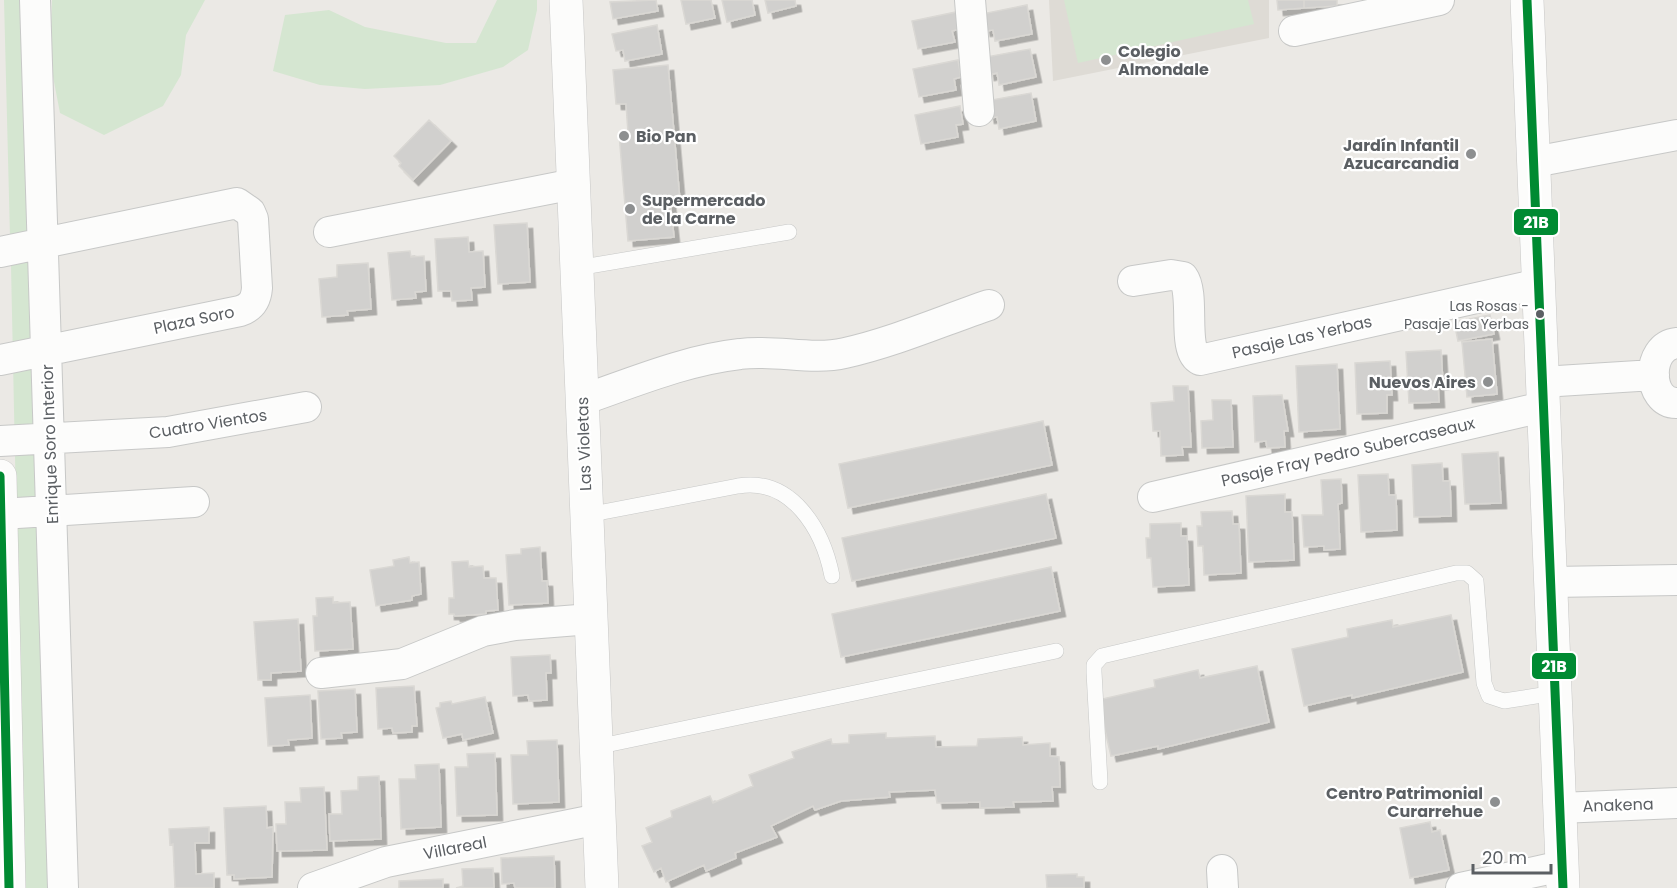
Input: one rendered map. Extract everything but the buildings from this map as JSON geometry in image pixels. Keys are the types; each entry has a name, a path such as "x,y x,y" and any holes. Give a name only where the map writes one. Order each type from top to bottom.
{"street":[{"name":"Enrique Soro Interior","path":"35,0 47,350 62,439 53,511 63,888"},
{"name":"Las Violetas","path":"566,0 602,888"},
{"path":"969,0 979,111"},
{"path":"1294,31 1439,0"},
{"path":"1461,888 1562,877 1527,0"},
{"path":"1534,162 1677,135"},
{"path":"329,232 573,184"},
{"name":"Plaza Soro","path":"0,252 237,202 250,212 253,219 257,288 251,305 240,311 0,360"},
{"name":"Pasaje Las Yerbas","path":"1133,281 1171,275 1183,278 1188,287 1192,350 1200,360 1539,284"},
{"path":"582,400 672,369 716,357 764,351 817,356 844,353 988,304"},
{"path":"1677,344 1664,347 1659,352 1654,375 1660,395 1665,400 1677,403"},
{"name":"Pasaje Fray Pedro Subercaseaux","path":"1154,497 1543,394 1654,375"},
{"name":"Cuatro Vientos","path":"0,441 186,430 306,407"},
{"path":"0,476 9,888"},
{"path":"1,514 194,502"},
{"path":"1551,582 1677,580"},
{"path":"321,673 402,663 483,631 515,625 591,619"},
{"name":"Anakena","path":"1560,808 1677,803"},
{"name":"Villareal","path":"314,888 386,862 599,819"}],"lane":[{"path":"577,267 789,232"},
{"path":"587,515 738,486 761,485 787,497 809,518 828,556 832,576"},
{"path":"1100,782 1094,672 1097,660 1102,656 1456,573 1467,573 1476,581 1484,683 1489,696 1504,701 1555,693"},
{"path":"596,747 1056,651"}],"shaded area":[{"name":"Colegio Almondale","path":"1049,0 1269,0 1269,38 1053,81"}],"green space":[{"path":"4,0 25,0 34,237 10,237"},
{"path":"52,0 205,0 186,35 181,75 163,106 104,135 60,113 50,61"},
{"path":"497,0 537,0 528,50 503,67 440,85 365,89 320,85 273,71 285,15 329,10 365,27 446,43 476,43"},
{"name":"Colegio Almondale","path":"1064,0 1248,0 1254,24 1078,63"},
{"path":"39,252 48,888 24,888 11,266 18,256"}],"transit line":[{"name":"21B","path":"1527,0 1563,888"},
{"name":"21B","path":"0,476 9,888"}],"place":[{"name":"Colegio Almondale","path":"1106,60"},
{"name":"Bio Pan","path":"624,136"},
{"name":"Jardín Infantil Azucarcandia","path":"1471,154"},
{"name":"Supermercado de la Carne","path":"630,209"},
{"name":"Las Rosas - Pasaje Las Yerbas","path":"1540,314"},
{"name":"Nuevos Aires","path":"1488,382"},
{"name":"Centro Patrimonial Curarrehue","path":"1495,802"}]}
